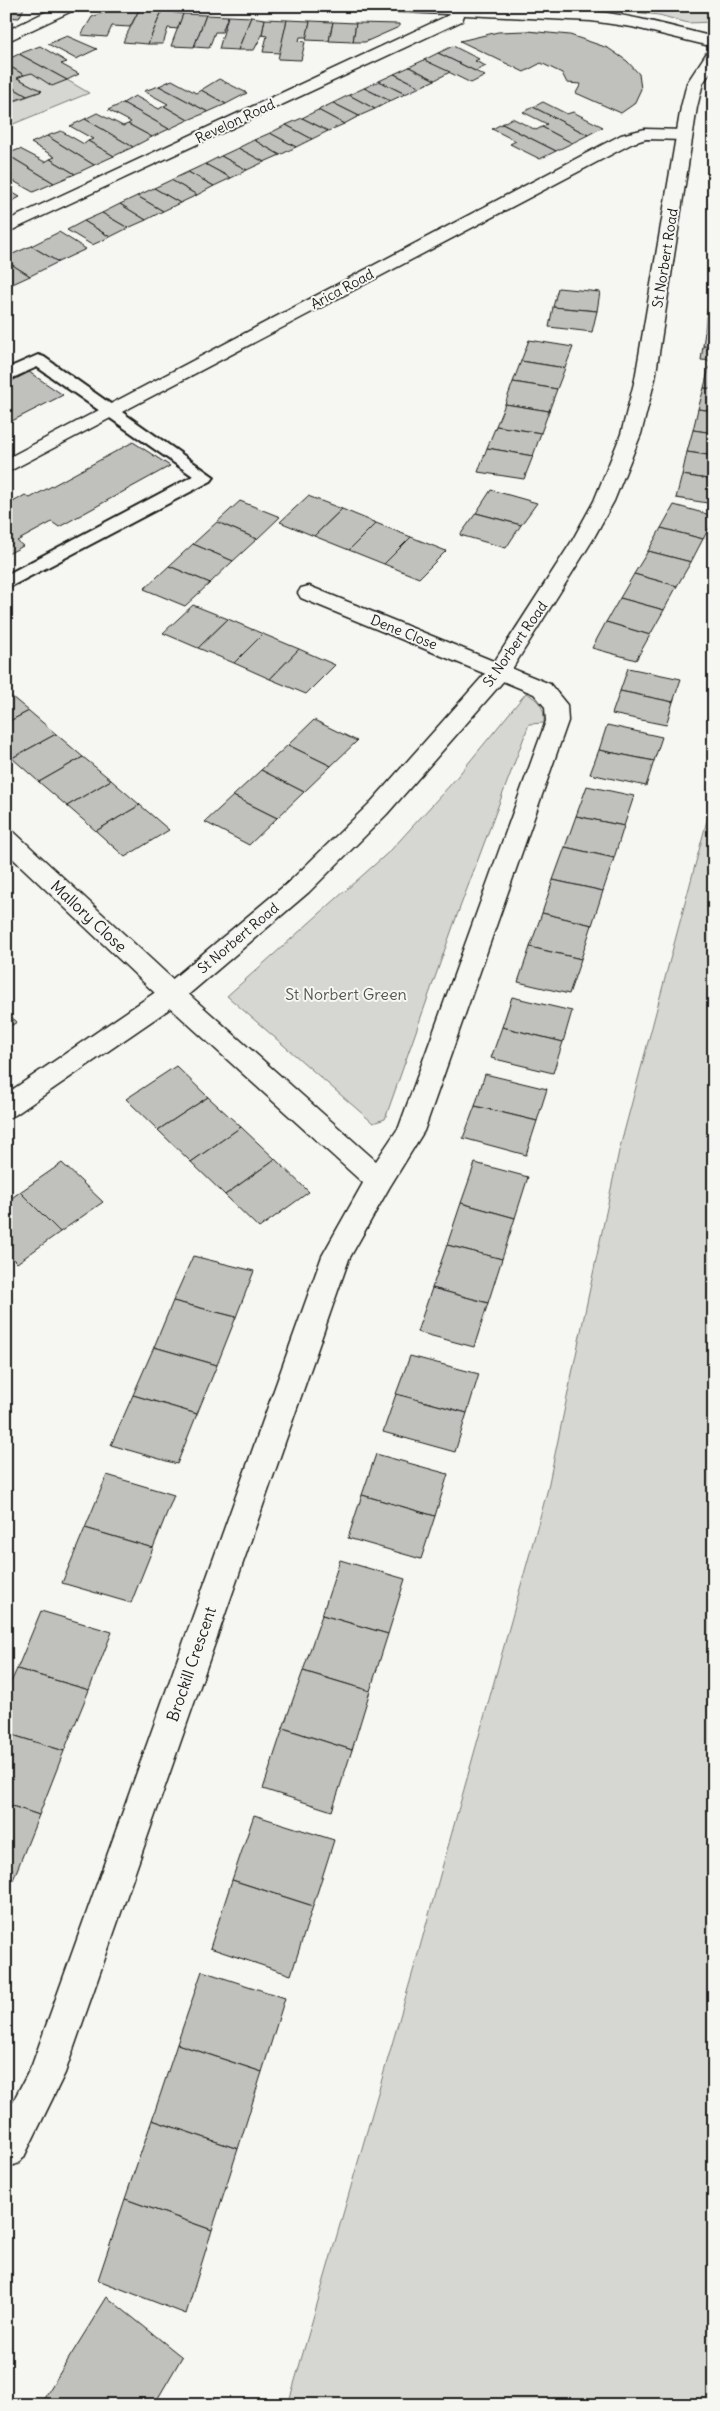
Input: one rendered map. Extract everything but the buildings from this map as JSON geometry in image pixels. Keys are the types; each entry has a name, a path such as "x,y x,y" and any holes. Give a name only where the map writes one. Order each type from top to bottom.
{"street":[{"path":"6,37 71,6"},
{"path":"384,6 591,16 632,22 714,42"},
{"name":"Revelon Road","path":"6,228 456,18 458,10"},
{"name":"St Norbert Road","path":"6,1108 172,994 300,886 379,808 499,672 582,541 604,501 631,434 645,379 684,134 695,83 714,54"},
{"name":"Arica Road","path":"6,467 627,138 645,134 684,134"},
{"name":"Dene Close","path":"309,592 499,672"},
{"path":"172,994 379,1180 412,1131 557,720 556,705 542,689 499,672"},
{"name":"Mallory Close","path":"6,838 172,994"},
{"name":"Brockill Crescent","path":"6,2150 11,2144 47,2073 336,1256 379,1180"}],"lane":[{"path":"6,376 38,360 205,477 6,583"}],"green space":[{"path":"670,6 714,6 714,22 688,23 659,15 626,11"},
{"path":"31,72 52,85 67,80 89,93 6,127 6,98 13,102 42,91 17,78"},
{"name":"St Norbert Green","path":"526,693 534,698 542,708 544,723 529,724 456,918 385,1119 373,1123 227,996 391,850 452,783"},
{"path":"714,794 714,2405 288,2405 418,1954 547,1492 619,1151"}]}
